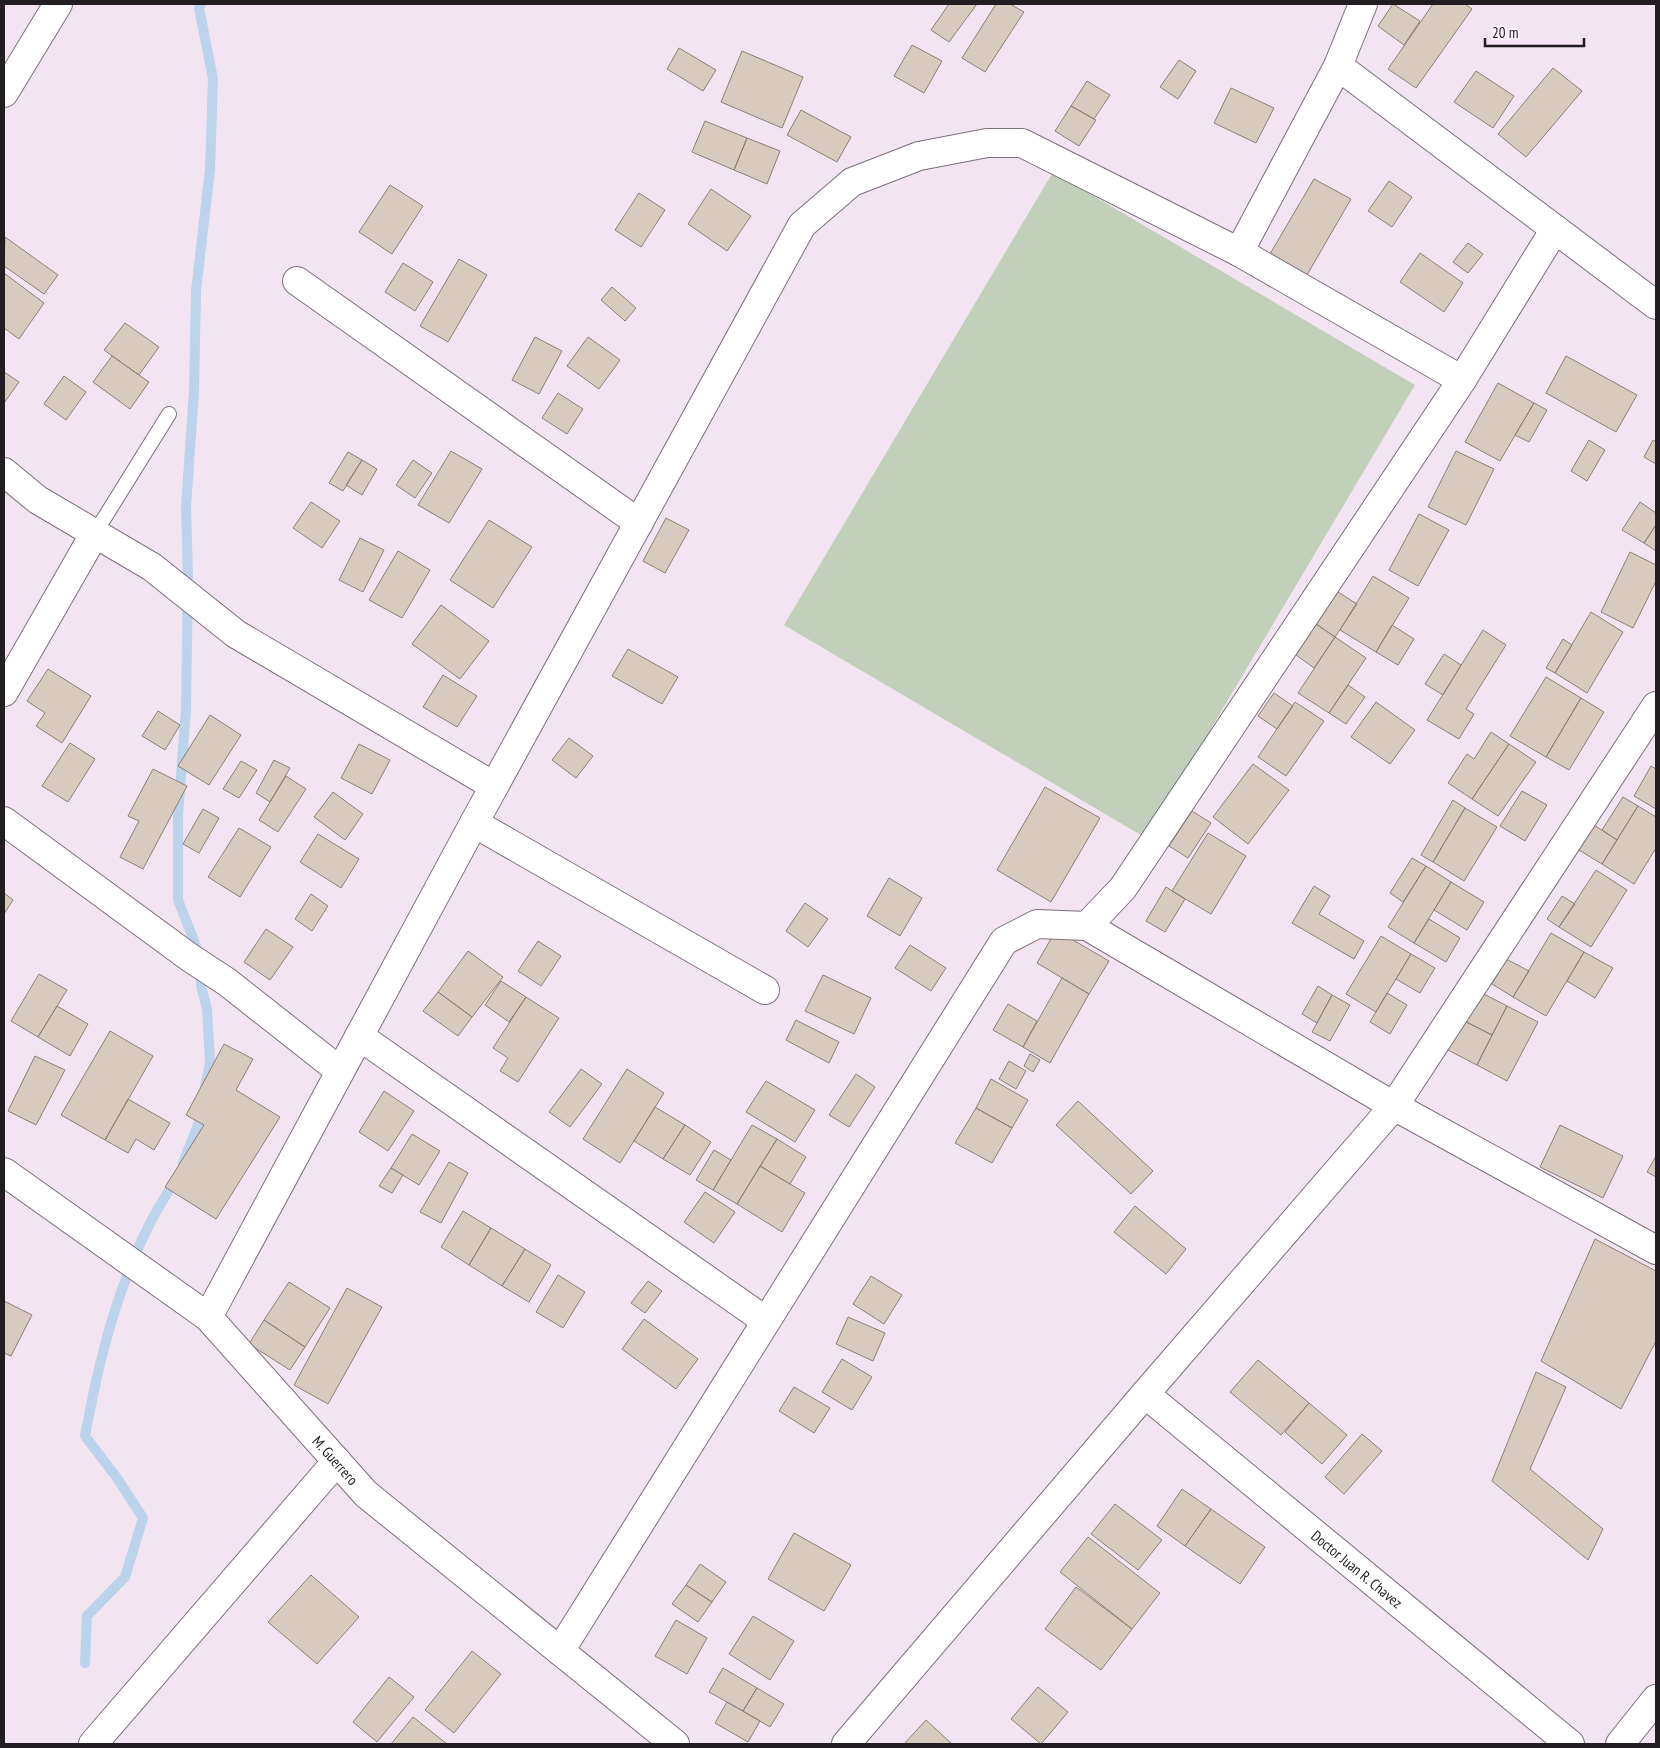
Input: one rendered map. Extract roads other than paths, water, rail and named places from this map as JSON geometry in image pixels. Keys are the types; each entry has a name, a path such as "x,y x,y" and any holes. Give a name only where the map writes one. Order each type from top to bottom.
{"street":[{"path":"4,93 58,4"},
{"path":"1239,252 1338,66 1363,4"},
{"path":"1338,66 1656,305"},
{"path":"208,1317 358,1036 802,225 852,182 919,156 987,143 1022,143 1239,252 1462,380"},
{"path":"1087,926 1124,888 1462,380 1555,229"},
{"path":"297,281 638,522"},
{"path":"4,472 38,500 152,567 236,634 494,786"},
{"path":"4,692 95,533"},
{"path":"846,1744 1394,1106 1656,706"},
{"path":"4,821 189,957 227,982 340,1071"},
{"path":"474,823 765,990"},
{"path":"560,1651 1004,941 1037,924 1087,926 1394,1106 1656,1250"},
{"path":"358,1036 766,1322"},
{"name":"M. Guerrero","path":"4,1172 208,1317 366,1494 674,1744"},
{"name":"Doctor Juan R. Chavez","path":"1145,1394 1570,1744"},
{"path":"93,1744 337,1461"},
{"path":"1620,1744 1656,1699"}],"lane":[{"path":"95,533 169,414"}],"waterway":[{"path":"201,4 199,8 213,79 210,169 196,291 194,391 186,507 188,579 186,708 178,816 178,900 200,956 201,986 207,1009 210,1062 205,1087"},
{"path":"183,1163 199,1122 201,1111"},
{"path":"85,1663 87,1616 125,1577 143,1518 117,1478 85,1436 102,1355 127,1276 149,1225 176,1179"}]}
